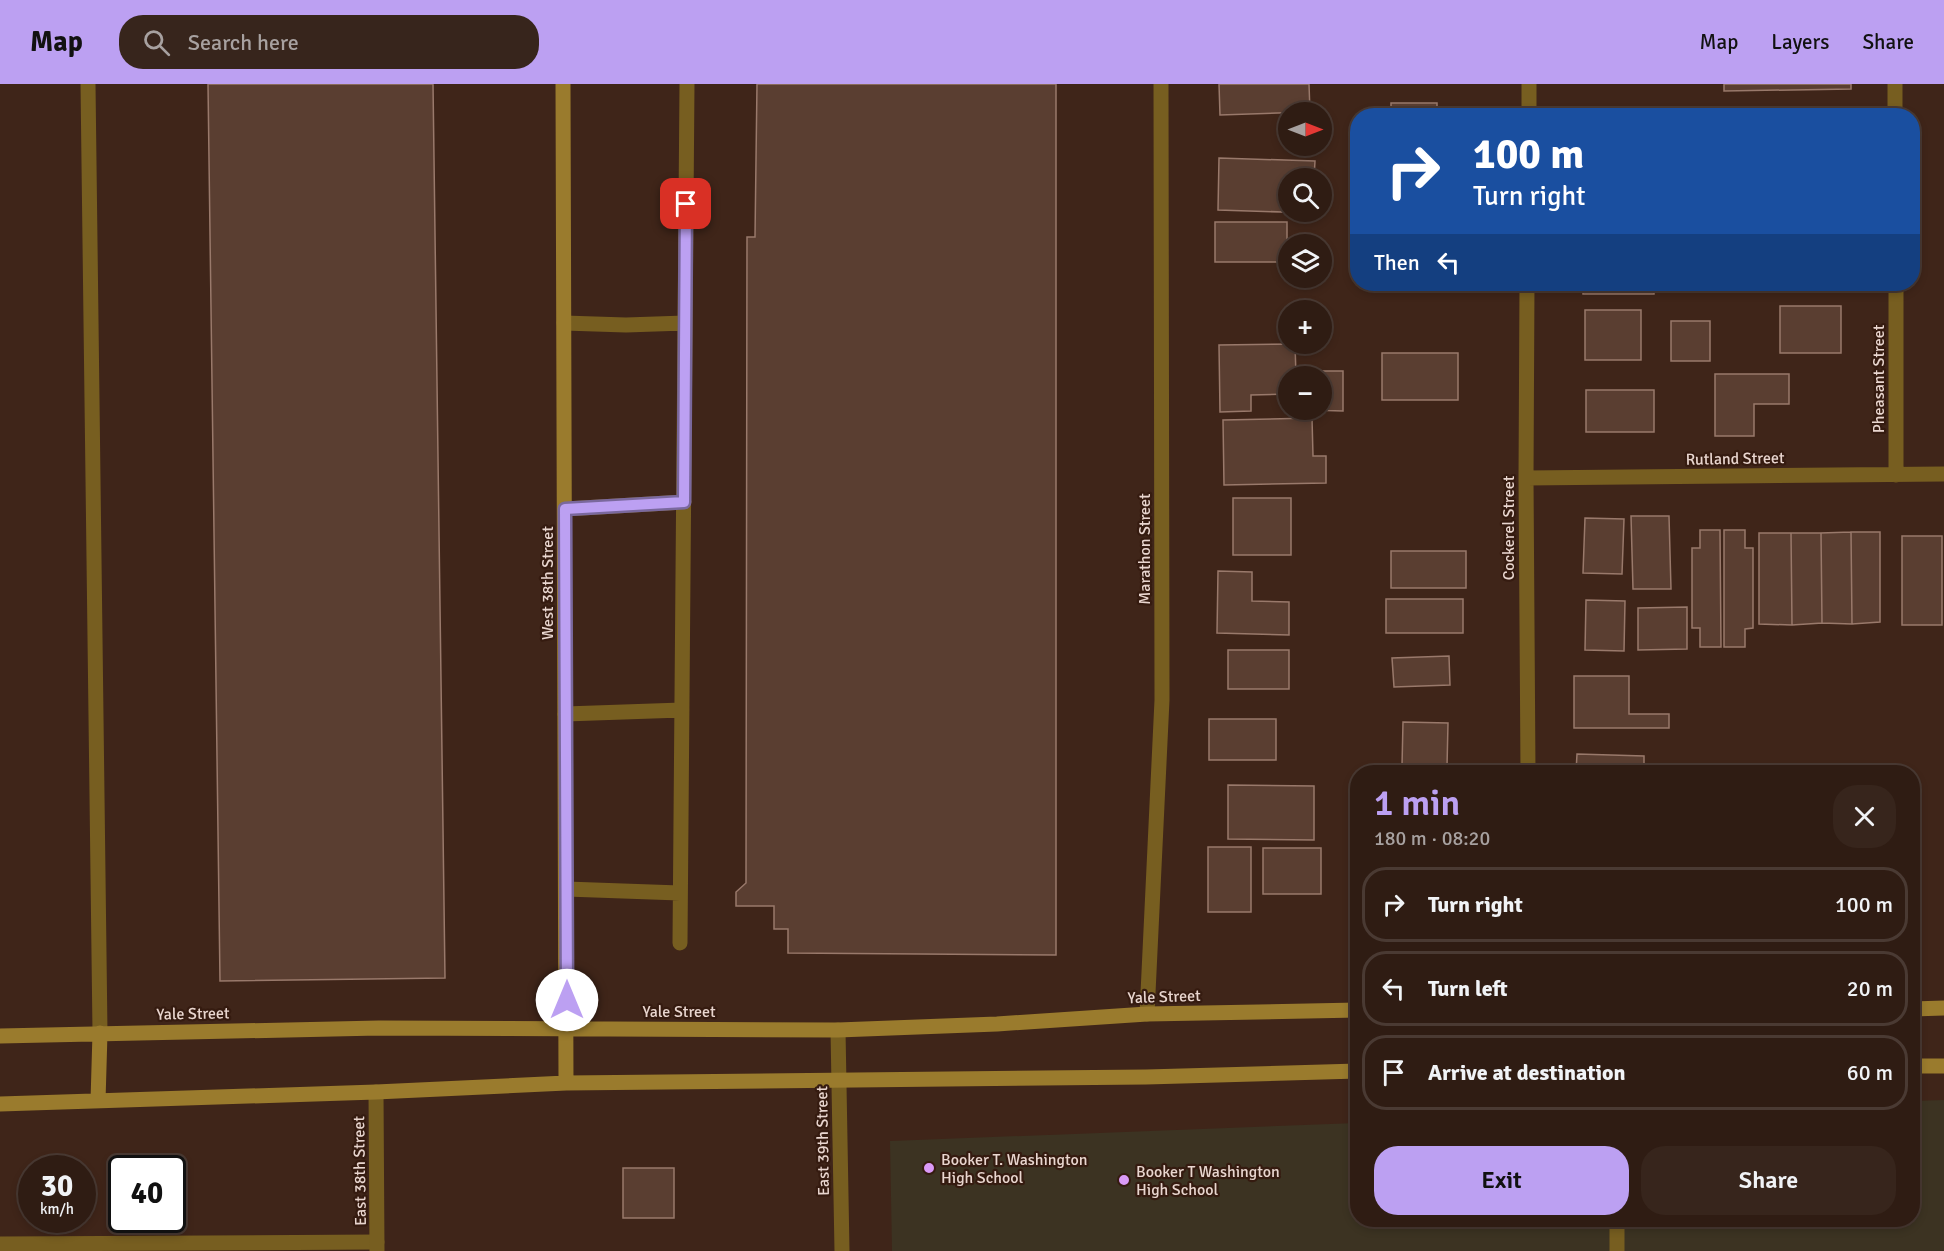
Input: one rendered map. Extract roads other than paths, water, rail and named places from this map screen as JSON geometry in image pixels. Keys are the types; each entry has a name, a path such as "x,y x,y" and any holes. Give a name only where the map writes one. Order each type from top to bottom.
{"main road":[{"name":"West 38th Street","path":"563,84 566,1083"},
{"path":"1920,1009 1944,1008"},
{"name":"Yale Street","path":"0,1036 380,1028 838,1030 996,1024 1147,1014 1350,1010"},
{"path":"98,1101 100,1033"},
{"path":"1920,1066 1944,1066"},
{"path":"0,1104 376,1092 566,1083 1146,1077 1350,1071"}],"street":[{"path":"88,84 100,1033"},
{"path":"680,943 687,84"},
{"name":"Marathon Street","path":"1147,1014 1162,700 1161,84"},
{"path":"1529,84 1529,108"},
{"path":"1895,84 1895,108"},
{"name":"Cockerel Street","path":"1527,291 1528,765"},
{"name":"Pheasant Street","path":"1896,291 1896,475"},
{"path":"564,323 626,325 686,323"},
{"name":"Rutland Street","path":"1526,478 1944,474"},
{"path":"565,509 684,502"},
{"path":"565,714 682,710"},
{"path":"566,889 680,893"},
{"name":"East 39th Street","path":"838,1030 842,1251"},
{"name":"East 38th Street","path":"376,1092 377,1246"},
{"path":"1617,1227 1617,1251"},
{"path":"0,1244 377,1246"}],"place":[{"name":"Booker T. Washington High School","path":"929,1168"},
{"name":"Booker T Washington High School","path":"1124,1180"}]}
